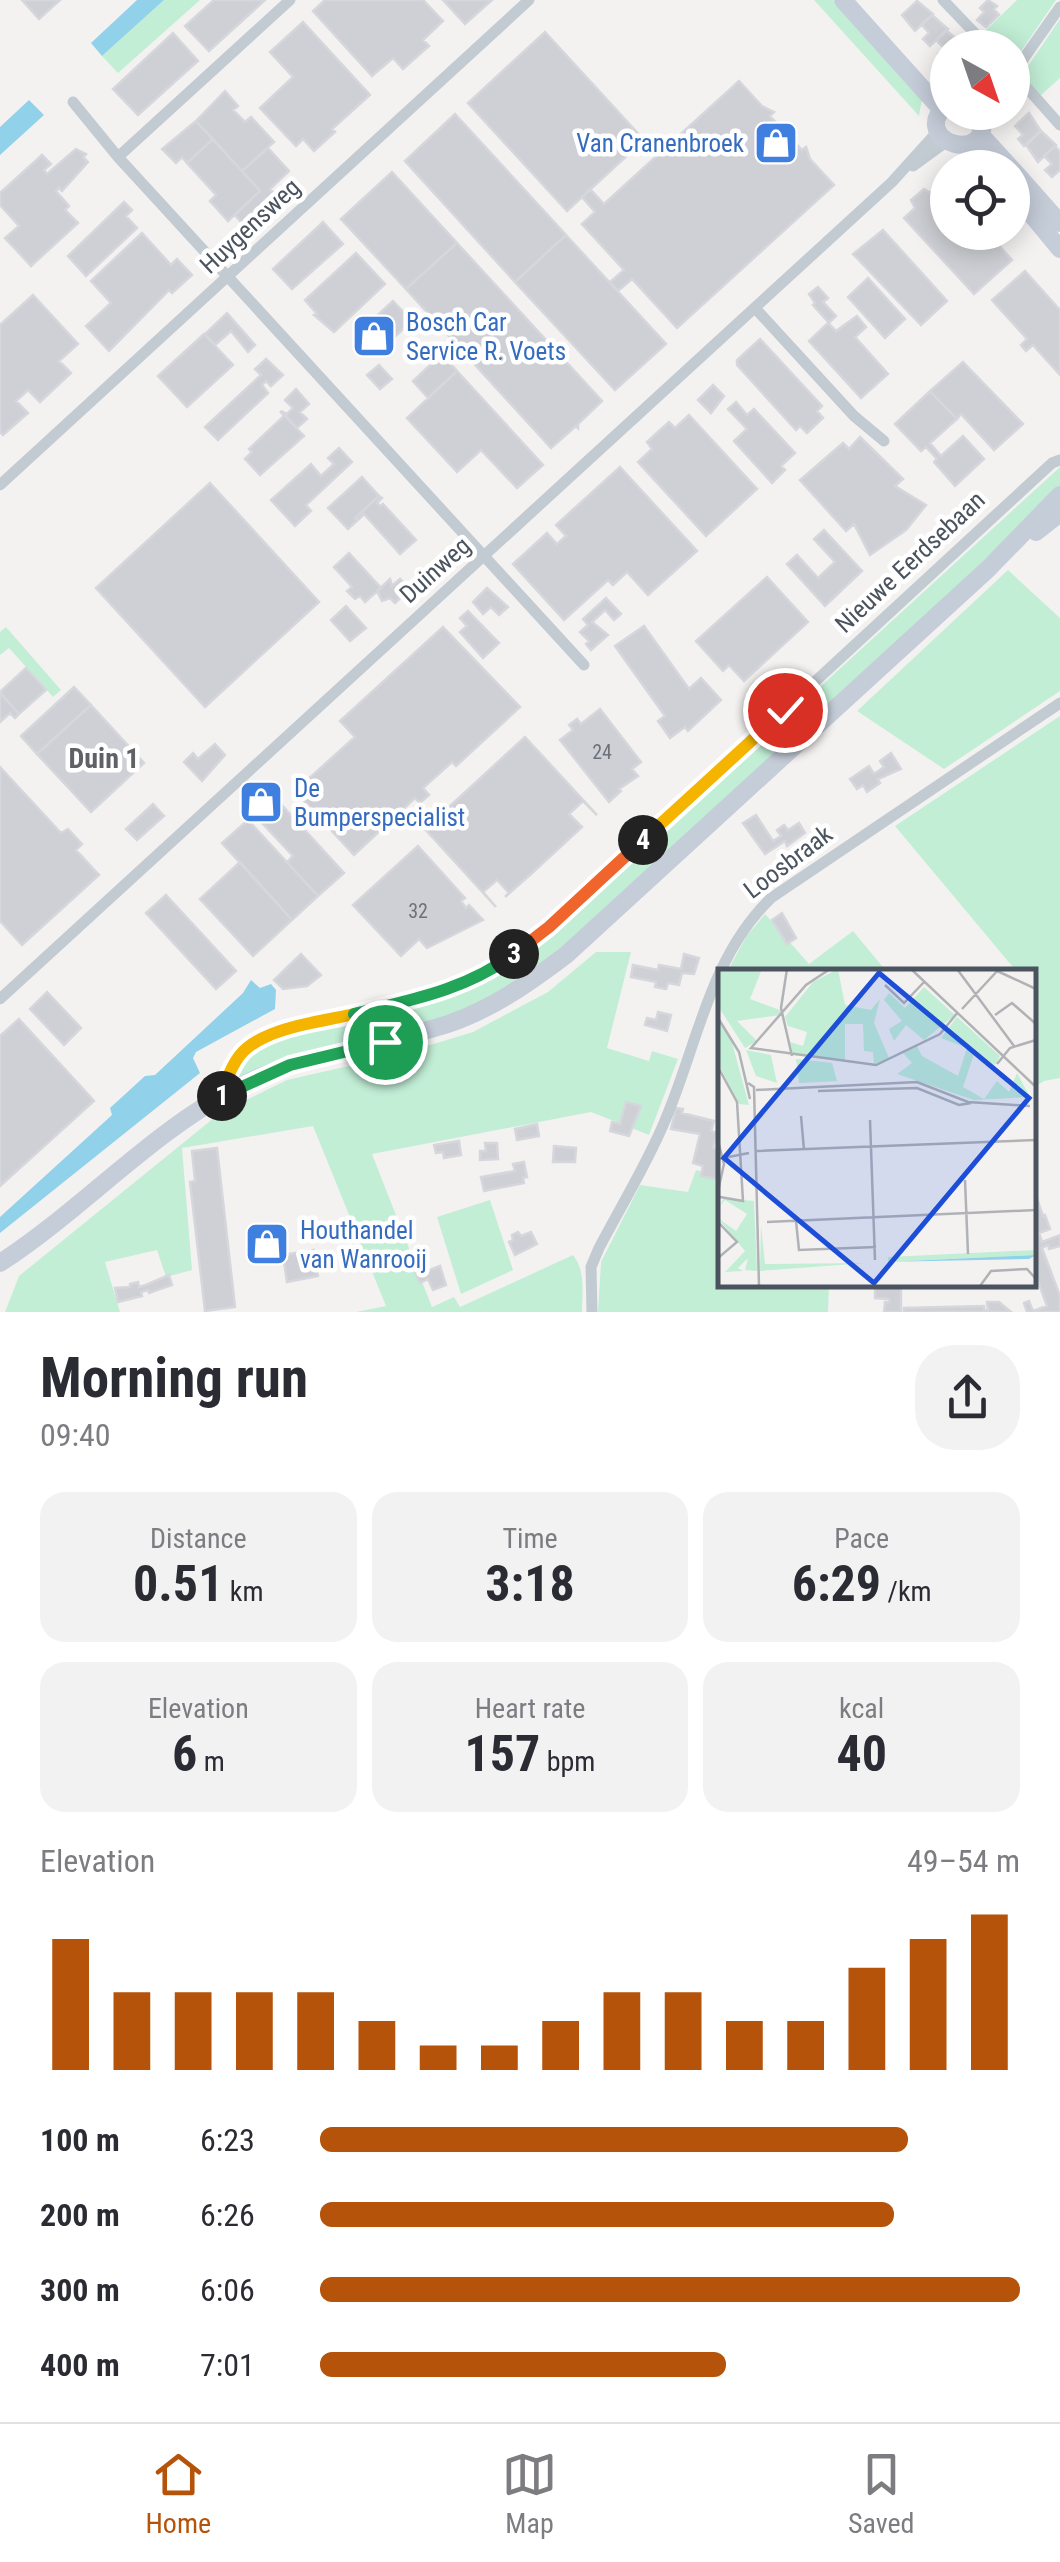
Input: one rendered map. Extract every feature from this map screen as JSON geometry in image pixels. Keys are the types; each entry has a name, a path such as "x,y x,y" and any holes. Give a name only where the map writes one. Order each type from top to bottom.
{"main road":[{"path":"845,2 930,89"},
{"path":"943,130 942,136 957,146 975,139 981,130"},
{"path":"975,139 981,150"},
{"path":"975,139 989,150"},
{"path":"1030,189 1060,223"},
{"path":"1030,213 1060,249"},
{"name":"Nieuwe Eerdsebaan","path":"0,1277 32,1244 220,1097 290,1065 451,1023 522,988 566,955 988,569 1060,494"},
{"name":"Nieuwe Eerdsebaan","path":"988,569 1060,513"},
{"name":"Nieuwe Eerdsebaan","path":"0,1263 32,1244"}],"street":[{"path":"118,156 290,0"},
{"name":"Huygensweg","path":"0,486 530,0"},
{"path":"943,0 972,30"},
{"path":"1030,49 1060,7"},
{"path":"1030,91 1060,124"},
{"path":"74,102 118,156 584,665"},
{"name":"Duinweg","path":"0,999 942,136"},
{"path":"755,308 854,416 884,440"},
{"name":"Nieuwe Eerdsebaan","path":"220,1097 246,1049 268,1037 431,996 468,982 549,927 1052,463 1060,460"},
{"name":"Loosbraak","path":"721,969 730,948 771,898 1060,703"},
{"name":"Loosbraak","path":"592,1312 591,1267 661,1131 718,975"}],"green space":[{"path":"164,0 200,0 118,73 102,56"},
{"path":"814,0 833,0 912,87 922,99 919,116"},
{"path":"1017,0 1056,0 1030,38 1030,30 986,30"},
{"path":"1060,19 1060,78 1040,96 1030,84 1030,63"},
{"path":"1060,467 1060,491 560,951 508,989 444,1019 233,1082 244,1058 262,1045 315,1027 444,998 479,984 515,961 560,925"},
{"path":"1008,570 1060,618 1060,691 944,769 857,711"},
{"path":"6,627 61,690 53,697 9,648 0,655 0,632"},
{"path":"1060,716 1060,1078 1035,1087 1035,969 1014,969 895,826"},
{"path":"765,914 809,964 853,931 885,969 729,969 746,937"},
{"path":"596,952 631,952 607,1048 649,1061 652,1051 678,1059 649,1135 591,1112 372,1154 432,1307 454,1297 460,1307 573,1255 582,1275 582,1312 356,1312 386,1306 313,1126 182,1148 192,1270 166,1277 157,1250 105,1262 120,1312 5,1312 19,1276 220,1113 287,1080 397,1055 473,1032 548,992"},
{"path":"696,1170 718,1176 718,1287 829,1287 828,1312 598,1312 601,1262 640,1185 688,1192"},
{"path":"490,1200 513,1270 461,1294 437,1217"}],"water":[{"path":"137,0 164,0 102,56 91,43"},
{"path":"29,100 44,115 0,155 0,127"},
{"path":"251,980 260,988 271,984 276,990 275,1009 196,1052 193,1058 200,1073 0,1233 0,1217 112,1115 110,1108 145,1076 155,1075 243,993"}],"building":[{"path":"22,0 60,0 39,19"},
{"path":"214,0 265,0 209,51 185,26"},
{"path":"325,0 423,0 443,21 423,40 429,46 403,69 393,58 372,76 313,11"},
{"path":"443,0 492,0 465,24"},
{"path":"988,0 997,6 994,9 999,15 986,27 977,20 984,12 980,8"},
{"path":"917,1 933,14 915,31 902,15"},
{"path":"932,15 948,29 930,30 930,46 923,39 929,33 922,25"},
{"path":"303,22 370,95 314,151 303,139 296,146 260,108 293,77 270,52"},
{"path":"545,32 644,140 567,211 468,103"},
{"path":"173,33 198,61 138,115 113,89"},
{"path":"739,81 762,106 774,112 770,116 802,150 806,147 810,159 834,185 677,328 632,279 618,291 610,282 624,270 582,224 595,212 582,197 590,189 604,204"},
{"path":"225,91 238,106 233,110 245,122 251,117 274,142 242,171 196,121"},
{"path":"455,114 566,235 515,282 405,161"},
{"path":"1030,114 1041,131 1024,146 1018,139 1023,135 1019,130 1030,130"},
{"path":"196,121 213,139 187,163 182,157 176,163 162,149"},
{"path":"1041,131 1056,145 1038,162 1026,145"},
{"path":"213,139 260,191 228,221 210,201 216,195 187,163"},
{"path":"1055,146 1060,152 1060,170 1052,177 1045,170 1052,164 1044,156"},
{"path":"268,148 289,171 270,189 278,198 265,210 260,205 241,222 235,215 260,191 242,171"},
{"path":"76,149 86,154 83,157 88,162 62,191 56,191 69,206 65,210 78,223 31,266 5,238 19,226 0,205 0,193 42,155 51,164 44,170 47,174"},
{"path":"392,172 457,243 406,289 341,219"},
{"path":"924,189 930,192 930,246 904,218 915,208 911,200"},
{"path":"124,202 132,210 126,216 137,228 86,276 68,256"},
{"path":"323,222 343,244 292,289 273,269"},
{"path":"883,230 947,301 921,325 853,254"},
{"path":"142,233 171,265 177,259 192,275 172,293 169,290 109,351 86,326 111,303 91,281"},
{"path":"566,235 666,344 615,390 515,282"},
{"path":"457,243 602,401 578,428 551,448 406,289"},
{"path":"933,250 1003,250 1012,260 974,294"},
{"path":"356,253 385,284 334,332 314,315 317,314 305,300"},
{"path":"1025,271 1060,310 1060,375 1033,345 1026,351 1021,345 1027,339 992,300"},
{"path":"868,278 905,319 885,338 848,297"},
{"path":"818,287 828,298 823,302 836,316 829,323 809,294"},
{"path":"33,295 78,344 59,361 71,373 40,402 28,390 16,401 28,413 3,435 0,325"},
{"path":"393,301 412,321 376,354 357,334"},
{"path":"227,313 255,345 248,352 231,331 215,345 205,334"},
{"path":"857,316 866,327 855,337 888,374 861,398 809,341 828,323 836,331"},
{"path":"204,334 233,365 187,407 158,376"},
{"path":"760,339 822,406 817,411 823,418 807,433 800,426 796,430 737,365 737,360"},
{"path":"442,354 457,371 428,398 413,381"},
{"path":"266,359 283,375 271,386 266,381 262,385 268,393 218,440 205,427 261,375 255,369"},
{"path":"963,362 1023,424 994,450 961,414 957,419 930,391"},
{"path":"379,365 392,379 380,389 367,375"},
{"path":"457,371 543,465 517,488 481,450 457,472 407,418"},
{"path":"713,385 724,396 711,413 698,400"},
{"path":"296,389 309,404 300,412 307,419 297,428 281,411 287,414 293,408 285,400"},
{"path":"930,391 957,419 930,443 941,456 963,436 984,459 955,486 926,447 921,451 895,424"},
{"path":"736,402 747,415 754,409 795,453 781,466 785,470 772,483 734,441 747,429 728,409"},
{"path":"280,411 304,436 260,475 245,459 252,452 249,449 284,416"},
{"path":"689,415 757,489 706,536 638,462 652,449 647,442 669,422 675,428"},
{"path":"860,437 903,479 895,486 926,505 906,530 870,555 854,524 846,531 800,480 843,443 849,449"},
{"path":"339,448 352,462 306,505 311,511 295,526 271,500 311,464 321,476 334,464 328,458"},
{"path":"620,467 697,551 648,595 627,572 613,585 608,580 564,620 513,564 547,533 557,544 566,536 556,525"},
{"path":"362,477 379,496 348,529 328,508"},
{"path":"210,483 319,602 205,707 96,588"},
{"path":"379,496 382,498 377,503 383,504 416,540 400,554 364,514 358,520 355,518"},
{"path":"824,530 862,571 825,606 787,564 797,555 818,578 835,562 814,539"},
{"path":"349,553 381,588 365,602 347,591 352,587 334,567"},
{"path":"767,577 808,622 744,681 729,665 723,671 696,641"},
{"path":"390,579 392,586 400,579 410,589 395,603 390,598 382,601 377,591"},
{"path":"487,588 508,607 499,615 491,607 483,614 473,602"},
{"path":"606,598 621,614 614,620 605,610 592,622 608,635 591,650 580,632 588,625 583,619"},
{"path":"346,606 366,628 350,641 331,620"},
{"path":"468,611 499,643 483,658 460,632 467,626 460,618"},
{"path":"644,626 689,689 701,678 721,700 688,731 685,727 670,738 658,721 665,716 615,646"},
{"path":"443,627 520,707 456,766 452,762 423,788 429,795 420,803 415,798 354,855 295,791 355,737 340,721"},
{"path":"26,668 46,690 19,714 0,692"},
{"path":"74,687 91,705 37,754 21,736"},
{"path":"0,693 19,714 15,718 10,713 0,722"},
{"path":"91,705 144,763 91,812 37,754"},
{"path":"600,709 641,762 632,769 638,776 619,789 609,802 560,740 573,730 569,725 577,719 581,724"},
{"path":"525,737 597,815 583,801 569,814 582,827 531,874 505,897 509,893 497,880 483,892 496,907 425,829"},
{"path":"215,744 225,755 202,781 184,762 193,753 198,759"},
{"path":"891,753 901,769 878,779 880,783 867,792 863,785 857,789 850,779 869,766 874,774 884,767 880,761"},
{"path":"0,767 61,833 68,829 82,844 76,850 99,875 22,945 0,921"},
{"path":"268,790 344,873 318,896 287,862 293,856 248,808"},
{"path":"153,804 164,816 137,840 126,829"},
{"path":"756,815 773,841 781,836 777,830 784,825 788,830 799,823 805,833 787,846 785,841 765,854 743,823"},
{"path":"248,820 318,896 292,920 222,843"},
{"path":"418,846 465,898 461,901 466,908 469,905 483,920 427,948 419,939 401,956 353,905"},
{"path":"240,862 292,920 253,956 200,899"},
{"path":"166,895 236,971 216,989 146,913"},
{"path":"782,913 796,938 787,944 772,920"},
{"path":"301,954 321,975 307,986 283,989 274,980"},
{"path":"684,954 699,958 694,974 682,973 679,985 668,983 666,989 655,987 656,982 631,977 633,965 681,969"},
{"path":"47,992 81,1028 64,1045 30,1009"},
{"path":"658,1012 671,1015 667,1031 645,1025 647,1018 656,1020"},
{"path":"19,1019 94,1101 0,1186 0,1036"},
{"path":"626,1102 641,1106 629,1136 610,1131 612,1122 620,1124"},
{"path":"676,1108 714,1121 711,1131 717,1133 713,1148 718,1149 718,1180 701,1176 703,1166 693,1163 700,1134 671,1129"},
{"path":"537,1124 539,1136 517,1140 515,1129"},
{"path":"459,1141 461,1155 444,1158 443,1152 436,1153 434,1145"},
{"path":"485,1143 497,1143 498,1159 480,1160 480,1151 486,1151"},
{"path":"554,1146 576,1148 575,1162 553,1162"},
{"path":"217,1148 235,1307 205,1311 190,1182 195,1181 192,1151"},
{"path":"524,1162 524,1183 484,1191 481,1177 515,1171 513,1164"},
{"path":"1035,1193 1050,1229 1039,1233 1042,1242 1060,1235 1060,1246 1042,1248 1060,1296 1060,1312 1027,1312 1024,1303 1029,1301 1033,1311 1047,1306 1038,1281 1035,1282"},
{"path":"518,1232 521,1236 531,1232 537,1244 515,1255 509,1242"},
{"path":"314,1250 318,1276 287,1282 283,1255"},
{"path":"416,1256 422,1273 440,1266 446,1285 433,1290 428,1279 420,1283 410,1259"},
{"path":"169,1275 172,1285 118,1302 115,1288 138,1282 139,1287"},
{"path":"875,1287 901,1288 901,1312 884,1312 889,1299 875,1298"},
{"path":"987,1302 999,1302 1011,1312 904,1312 904,1308 984,1306 988,1310"}],"place":[{"name":"Van Cranenbroek","path":"776,143"},
{"name":"Bosch Car Service R. Voets","path":"374,336"},
{"name":"De Bumperspecialist","path":"261,802"},
{"name":"Houthandel van Wanrooij","path":"267,1244"}],"district":[{"name":"Duin 1","path":"104,758"}],"route":[{"path":"385,1042 290,1065 220,1097 246,1049 268,1037 431,996 468,982 501,963 549,927 785,710"}]}
